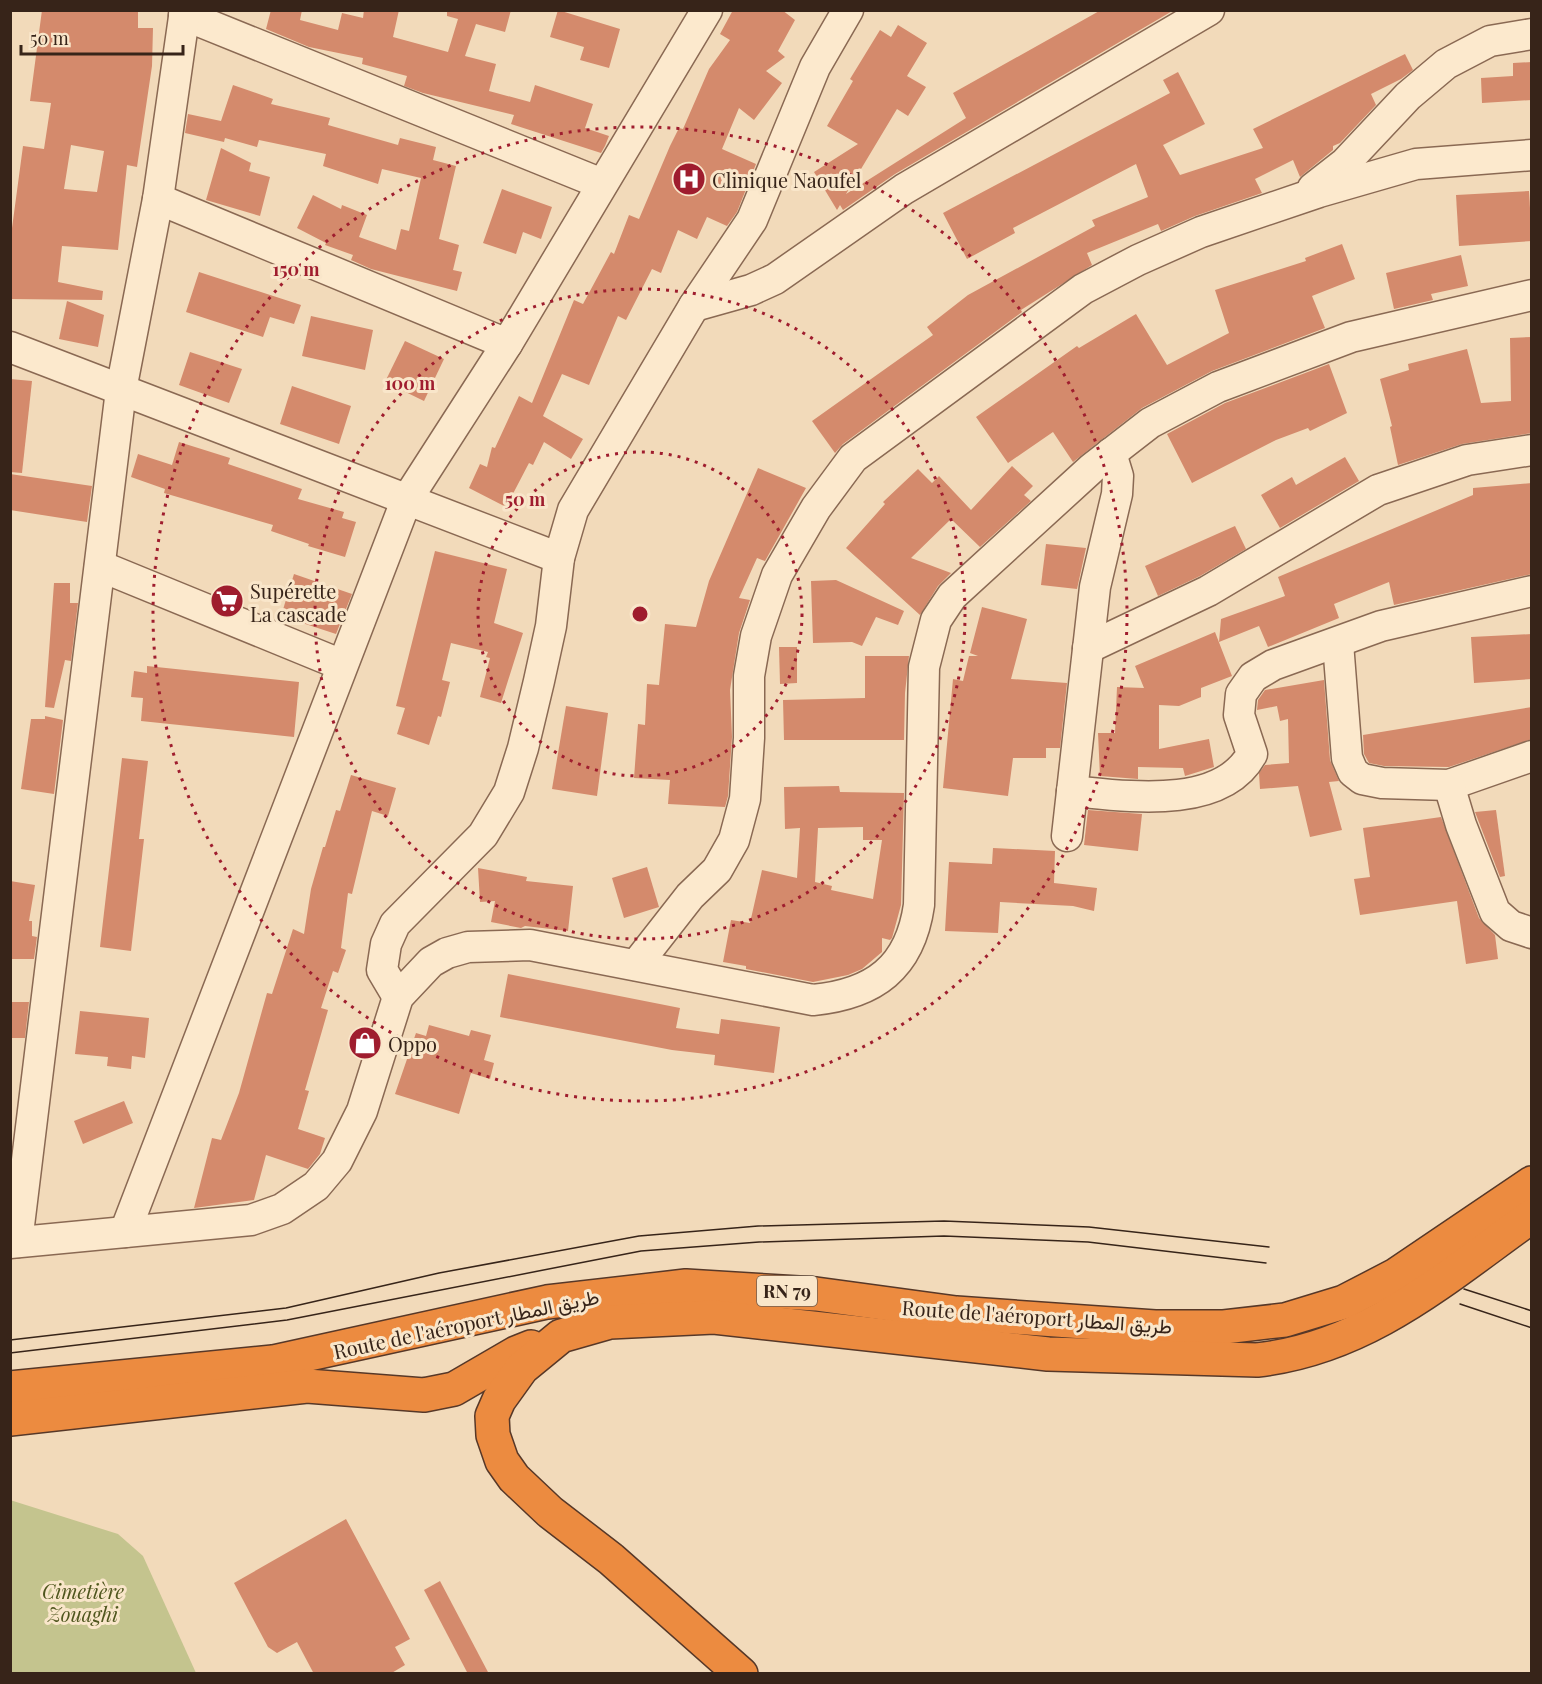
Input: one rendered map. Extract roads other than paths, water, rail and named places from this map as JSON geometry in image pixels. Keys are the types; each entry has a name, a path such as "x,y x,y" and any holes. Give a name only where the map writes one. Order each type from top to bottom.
{"highway":[{"name":"Route de l'aéroport طريق المطار","path":"10,1388 273,1362 547,1302 686,1286 816,1294 956,1313 1155,1327 1224,1327 1285,1320 1344,1302 1396,1275 1532,1183"},
{"name":"Route de l'aéroport طريق المطار","path":"741,1674 610,1559 550,1512 514,1478 502,1461 493,1435 492,1416 499,1400 522,1368 561,1336 610,1322 714,1317 1048,1354 1257,1360 1289,1357 1328,1346 1379,1323 1532,1216"},
{"path":"10,1419 307,1386 424,1395 454,1389 516,1353 561,1336"}],"street":[{"path":"398,998 382,970 386,944 395,924 483,835 510,792 524,748 551,626 559,558 573,510 694,306 752,220 815,67 848,10"},
{"path":"694,306 751,290 775,279 904,189 1209,10"},
{"path":"125,1232 406,501 507,344 706,11"},
{"path":"602,184 184,13 158,199 121,390 14,1243 251,1220 282,1209 316,1186 338,1161 362,1111 398,998 431,962 468,947 530,945 813,1000 842,998 895,967 904,956 915,928 918,905 924,667 936,620 952,596 1111,453 1150,423 1218,387 1351,336 1532,295"},
{"path":"1298,199 1345,163 1408,96 1446,64 1490,41 1532,34"},
{"path":"636,965 690,896 717,870 734,840 745,799 749,738 749,676 756,636 777,575 816,508 853,458 1083,289 1201,231 1298,199 1416,165 1532,155"},
{"path":"158,199 507,344"},
{"path":"10,347 559,558"},
{"path":"1088,648 1208,591 1378,490 1467,460 1532,450"},
{"path":"1067,836 1095,587 1117,494 1118,476 1111,453"},
{"path":"100,566 342,665"},
{"path":"1072,791 1154,798 1200,790 1233,776 1252,754 1242,727 1238,705 1240,694 1253,677 1273,665 1381,626 1532,591"},
{"path":"1338,643 1347,758 1353,772 1362,779 1382,783 1449,785 1532,756"},
{"path":"1449,785 1461,825 1495,912 1511,926 1532,933"}],"tram line":[{"path":"10,1340 286,1308 439,1273 639,1236 758,1226 944,1221 1089,1227 1269,1247"},
{"path":"10,1353 287,1320 641,1251 759,1242 944,1236 1088,1242 1266,1263"},
{"path":"1464,1289 1532,1311"},
{"path":"1460,1304 1532,1328"}],"place":[{"name":"Clinique Naoufel","path":"689,179"},
{"name":"Supérette La cascade","path":"227,601"},
{"name":"Oppo","path":"365,1043"}],"park label":[{"name":"Cimetière Zouaghi","path":"83,1602"}]}
